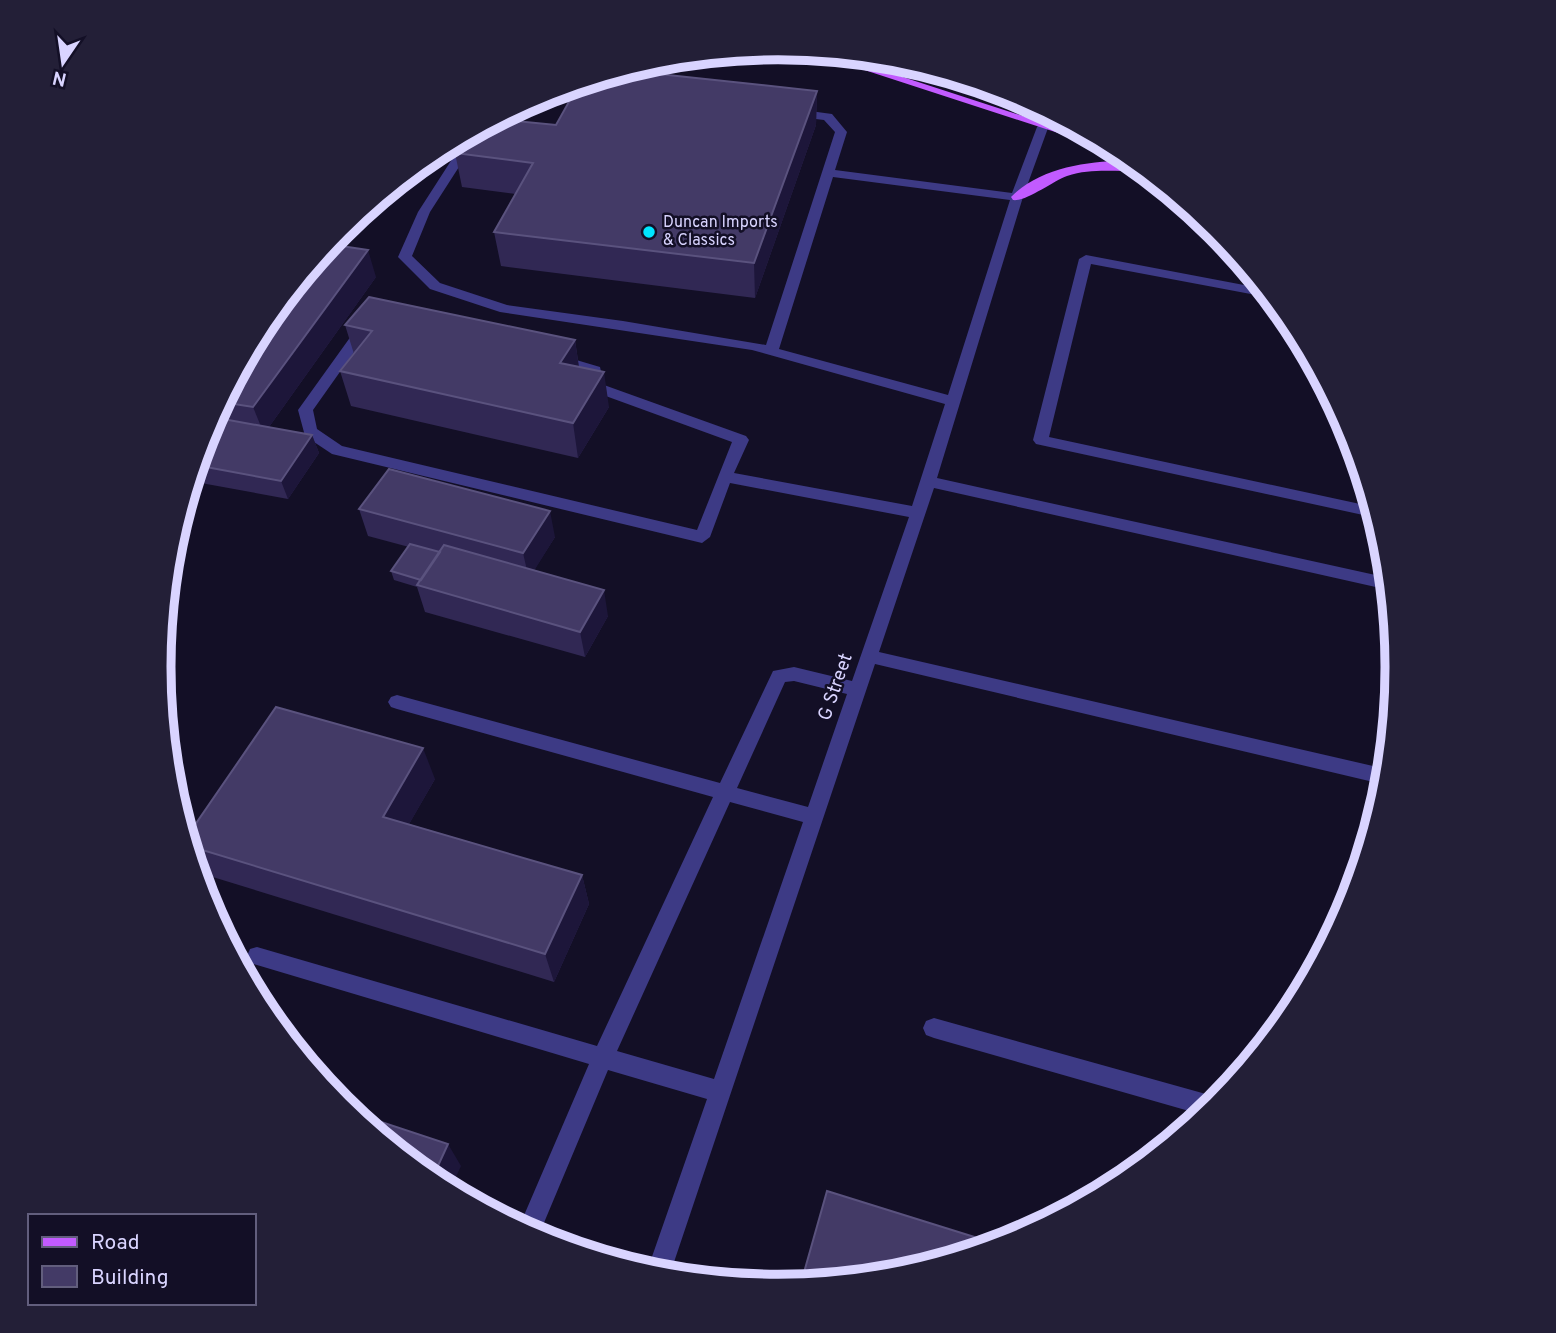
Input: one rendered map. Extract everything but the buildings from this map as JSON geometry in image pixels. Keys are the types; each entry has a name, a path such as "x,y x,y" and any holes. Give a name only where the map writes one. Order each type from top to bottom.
{"main road":[{"path":"863,66 1033,116"},
{"path":"1017,197 1048,177 1073,168 1117,163"}],"street":[{"path":"593,89 610,91"},
{"path":"771,352 841,132 828,117 787,112"},
{"name":"G Street","path":"662,1262 918,513 1017,197 1048,123"},
{"path":"468,145 424,212 405,257 435,286 505,309 623,325 771,352 953,401"},
{"path":"827,173 1017,197"},
{"path":"1255,291 1086,259 1041,440 1364,510"},
{"path":"374,323 364,327 305,410 310,432 337,450 702,537 741,440 597,388 595,370 544,355"},
{"path":"725,477 918,513"},
{"path":"928,481 1379,582"},
{"path":"869,656 1375,773"},
{"path":"533,1221 602,1059 779,676 794,674 858,689"},
{"path":"397,702 814,817"},
{"path":"257,956 720,1092"},
{"path":"934,1028 1199,1103"}],"place":[{"name":"Duncan Imports & Classics","path":"649,232"}]}
